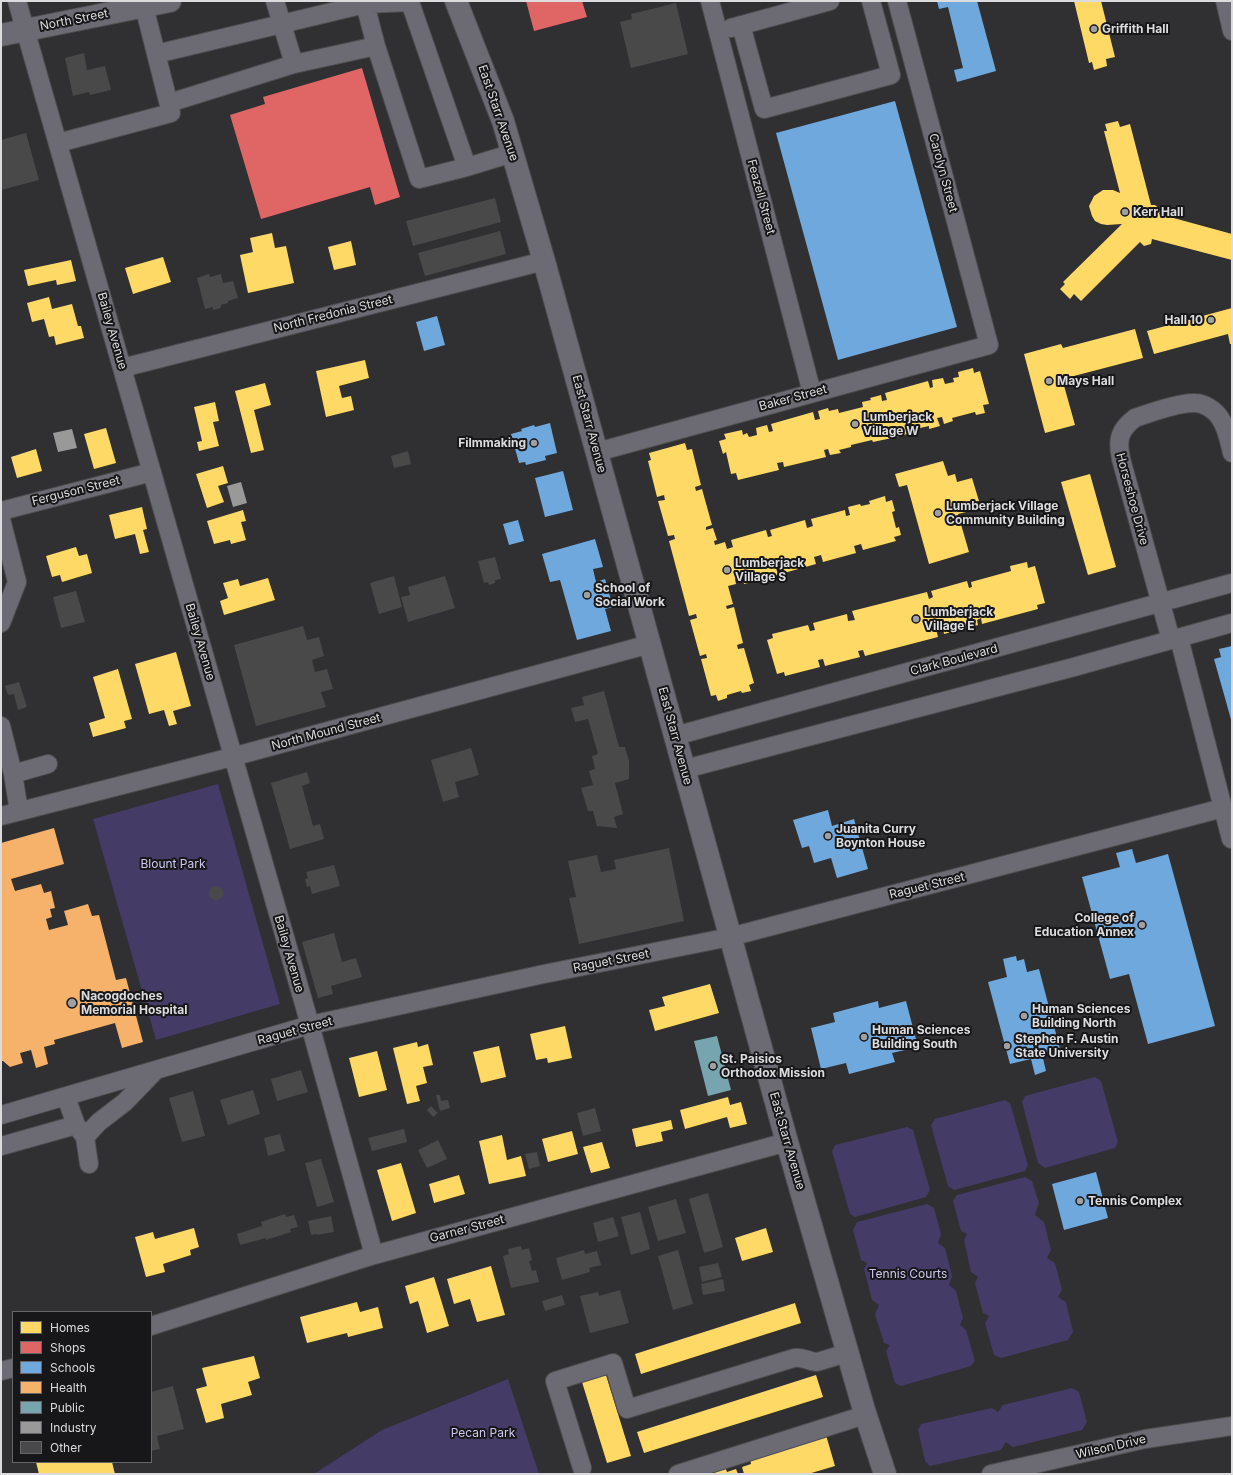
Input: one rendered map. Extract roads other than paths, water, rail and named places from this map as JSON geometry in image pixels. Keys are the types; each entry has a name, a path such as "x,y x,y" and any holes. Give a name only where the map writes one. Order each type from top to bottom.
{"main road":[{"name":"North Street","path":"1,35 26,30 114,6 144,6 170,1"},
{"name":"East Starr Avenue","path":"456,1 496,100 513,153 787,1142 847,1353 885,1474"}],"street":[{"name":"Bailey Avenue","path":"17,1 232,757 310,1025 374,1255"},
{"path":"275,1 294,64"},
{"name":"Feazell Street","path":"710,1 812,393"},
{"path":"718,32 830,1"},
{"path":"741,25 764,109 891,75 871,1"},
{"name":"Carolyn Street","path":"897,1 988,345"},
{"path":"1225,1 1232,30"},
{"path":"156,54 365,4 410,2 467,167"},
{"path":"365,4 376,46 419,179 467,167 513,153"},
{"path":"58,143 171,114 144,6"},
{"path":"169,103 294,64 376,46"},
{"name":"North Fredonia Street","path":"122,368 544,261"},
{"name":"Baker Street","path":"597,452 988,345"},
{"name":"Horseshoe Drive","path":"1231,839 1175,639 1161,603 1120,459 1118,446 1123,430 1135,418 1186,404 1195,403 1210,408 1220,418 1232,453"},
{"name":"Ferguson Street","path":"1,511 152,472"},
{"path":"1,519 17,582 1,624"},
{"name":"Clark Boulevard","path":"675,736 1232,583"},
{"path":"684,769 1232,624"},
{"name":"North Mound Street","path":"1,816 232,757 650,644"},
{"path":"1,726 13,774 19,811"},
{"path":"13,774 48,764"},
{"name":"Raguet Street","path":"1,1115 310,1025 544,974 730,937 1223,808"},
{"path":"1,1146 80,1131 99,1122 125,1102 155,1071"},
{"path":"66,1097 80,1131 89,1164"},
{"name":"Garner Street","path":"152,1326 374,1255 787,1142"},
{"path":"582,1468 555,1380 613,1363 627,1409 794,1358 803,1357 813,1362 817,1362 847,1353"},
{"path":"1,1372 12,1368"},
{"path":"678,1474 866,1415"},
{"name":"Wilson Drive","path":"991,1474 1159,1436 1232,1426"}],"place":[{"name":"Griffith Hall","path":"1094,29"},
{"name":"Kerr Hall","path":"1125,212"},
{"name":"Hall 10","path":"1211,320"},
{"name":"Mays Hall","path":"1049,381"},
{"name":"Lumberjack Village W","path":"855,424"},
{"name":"Filmmaking","path":"534,443"},
{"name":"Lumberjack Village Community Building","path":"938,513"},
{"name":"Lumberjack Village S","path":"727,570"},
{"name":"School of Social Work","path":"587,595"},
{"name":"Lumberjack Village E","path":"916,619"},
{"name":"Juanita Curry Boynton House","path":"828,836"},
{"name":"College of Education Annex","path":"1142,925"},
{"name":"Nacogdoches Memorial Hospital","path":"72,1003"},
{"name":"Human Sciences Building North","path":"1024,1016"},
{"name":"Human Sciences Building South","path":"864,1037"},
{"name":"Stephen F. Austin State University","path":"1007,1046"},
{"name":"St. Paisios Orthodox Mission","path":"713,1066"},
{"name":"Tennis Complex","path":"1080,1201"}],"park label":[{"name":"Blount Park","path":"173,864"},
{"name":"Tennis Courts","path":"908,1274"},
{"name":"Pecan Park","path":"483,1433"}]}
